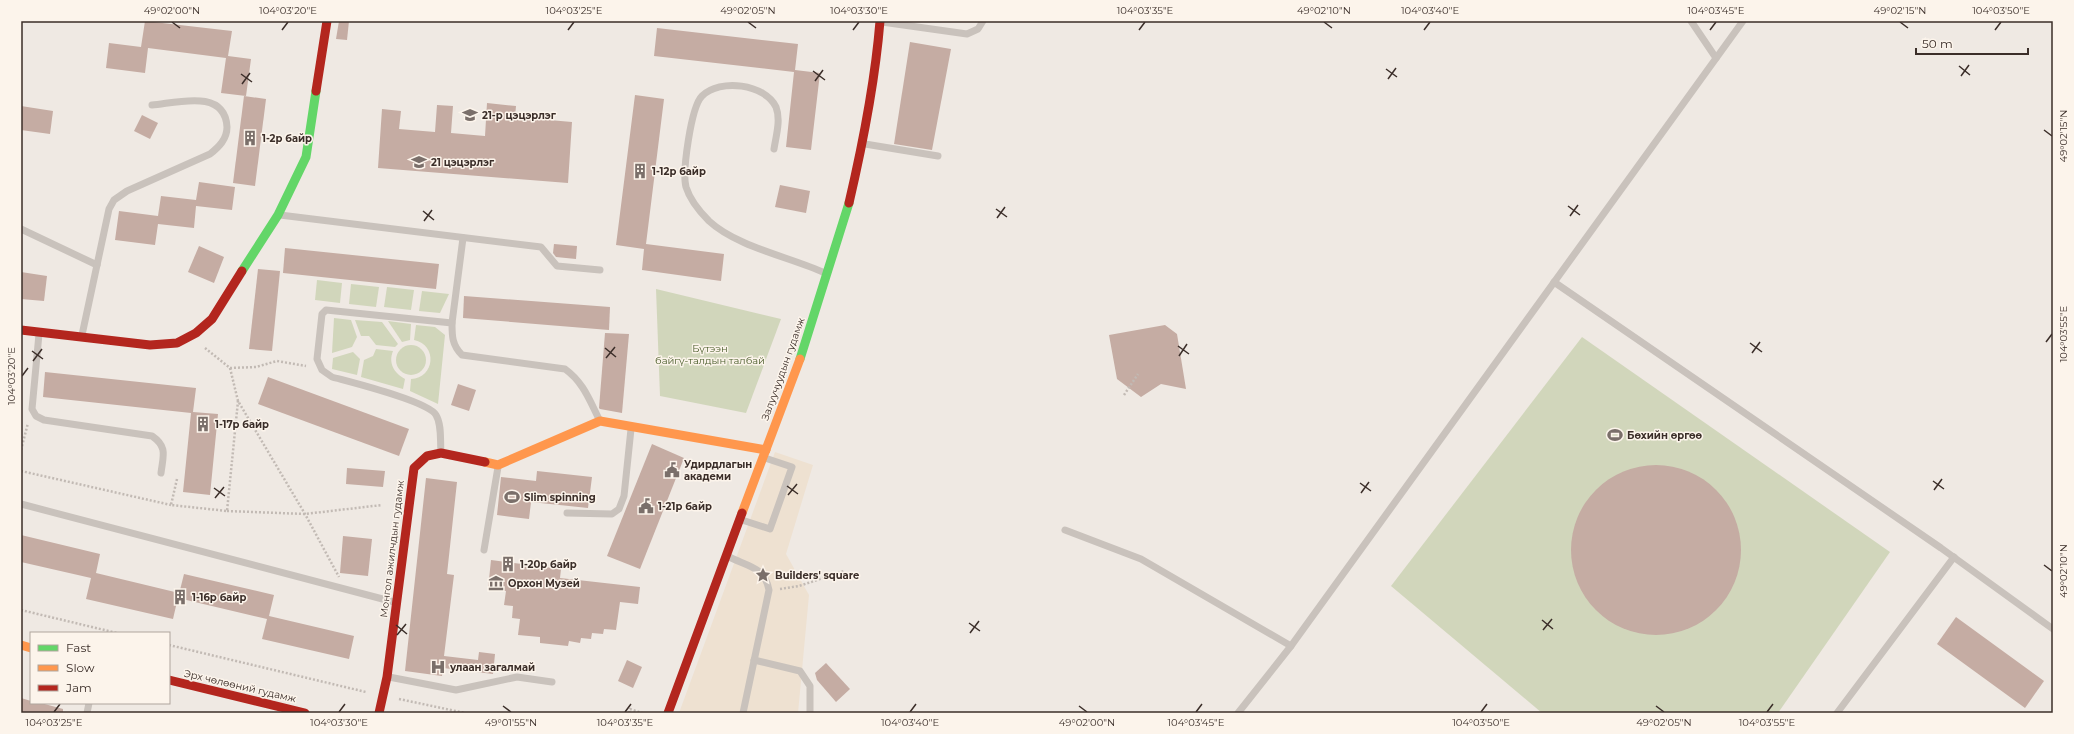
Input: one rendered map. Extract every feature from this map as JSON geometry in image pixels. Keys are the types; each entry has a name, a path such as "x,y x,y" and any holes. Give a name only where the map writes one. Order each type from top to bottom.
{"street":[{"name":"Залуучуудын гудамж","path":"668,713 804,346 845,219 863,144 876,68 880,21"},
{"path":"21,330 81,339 160,346 177,343 204,328 212,319 278,215 306,157 327,23"},
{"path":"498,465 600,421 632,426 764,454"},
{"name":"Монгол ажилчдын гудамж","path":"379,713 387,677 414,468 427,456 441,454 498,465"},
{"name":"Эрх чөлөөний гудамж","path":"170,680 305,713"}],"lane":[{"path":"317,21 327,23"},
{"path":"880,21 967,34 978,29 983,21"},
{"path":"1691,21 1716,58"},
{"path":"1238,713 1291,646 1743,21"},
{"path":"774,149 778,113 768,96 755,88 746,87 729,86 707,92 701,96 693,112 685,175 686,186 692,200 710,222 724,233 827,274"},
{"path":"81,339 109,209 114,200 127,191 210,154 218,149 227,132 227,122 223,113 217,106 209,101 198,100 152,106"},
{"path":"863,144 938,156"},
{"path":"278,215 541,247 557,266 600,270"},
{"path":"21,229 97,265"},
{"path":"463,238 452,323 452,340 456,349 462,355 564,369 576,377 586,389 600,421"},
{"path":"1554,282 1954,557 2053,629"},
{"path":"441,454 439,421 436,414 428,408 399,397 332,377 322,370 317,359 322,314 326,310 452,323"},
{"path":"40,332 32,409 36,416 44,420 152,436 161,442 164,451 161,473"},
{"path":"567,513 612,514 619,509 624,496 632,426"},
{"path":"740,519 770,528 792,466 764,454"},
{"path":"484,550 498,465"},
{"path":"21,504 396,603"},
{"path":"1065,530 1141,559 1291,646"},
{"path":"726,556 760,571 767,579 769,590 743,713"},
{"path":"1837,713 1954,557"},
{"path":"754,660 800,672 810,686 810,713"},
{"path":"387,677 456,690 517,677 552,682"}],"path":[{"path":"190,337 230,368 238,401 305,514 346,589"},
{"path":"230,368 256,367 277,362 306,366"},
{"path":"1124,395 1138,374"},
{"path":"226,511 238,401"},
{"path":"21,450 32,409"},
{"path":"21,471 171,505 226,511 305,514 382,505"},
{"path":"171,505 177,479"},
{"path":"769,590 799,586 844,570"},
{"path":"21,610 113,632"},
{"path":"170,645 383,696 465,713"},
{"path":"629,713 630,710 642,713"}],"green space":[{"path":"317,280 342,283 340,303 315,300"},
{"path":"351,284 379,287 376,307 349,304"},
{"path":"387,287 414,290 411,310 384,307"},
{"name":"Бүтээн байгү-талдын талбай","path":"656,289 781,319 746,413 660,396"},
{"path":"422,291 449,294 440,313 419,311"},
{"path":"334,318 351,320 357,337 352,347 332,353"},
{"path":"355,320 382,322 398,344 395,347 376,345 369,336 361,336"},
{"path":"388,321 411,324 410,340 402,342"},
{"path":"416,325 435,327 445,335 438,404 410,391 411,379 419,377 425,373 429,368 430,361 430,354 427,348 422,343 414,340"},
{"name":"Бөхийн өргөө","path":"1582,337 1890,552 1778,713 1542,713 1391,586"},
{"path":"411,345 417,346 425,354 425,366 417,374 411,375 405,374 397,366 396,360 397,354 405,346"},
{"path":"376,349 393,351 391,360 393,367 401,377 405,379 403,389 361,377 364,360 373,356"},
{"path":"353,352 360,359 357,375 332,369 333,358"}],"shaded area":[{"name":"Builders' square","path":"775,452 813,465 786,554 809,595 798,713 679,713"}],"building":[{"path":"145,21 232,31 228,56 251,59 246,96 221,93 226,58 148,48 145,73 106,68 109,43 141,47"},
{"path":"339,21 349,21 347,40 336,39"},
{"path":"657,28 798,44 795,70 820,73 811,150 786,147 794,72 654,56"},
{"path":"910,42 951,49 932,150 894,144"},
{"name":"1-12р байр","path":"635,95 664,99 646,244 724,254 721,281 642,270 644,249 616,245"},
{"path":"244,96 266,99 255,186 233,183"},
{"name":"21-р цэцэрлэг","path":"487,103 516,106 515,117 572,122 568,183 378,168 382,109 401,111 399,129 435,132 437,105 453,106 451,133 485,136"},
{"path":"21,106 53,111 50,134 21,130"},
{"path":"142,115 158,123 150,139 134,131"},
{"path":"199,182 235,187 232,210 196,206 194,228 158,224 155,245 115,240 119,211 158,216 161,196 196,200"},
{"path":"780,185 810,191 806,213 775,207"},
{"path":"554,244 577,246 576,259 556,257 553,253"},
{"path":"199,246 224,257 214,283 188,272"},
{"path":"285,248 439,264 436,289 283,273"},
{"path":"258,269 280,271 272,351 249,349"},
{"path":"21,272 47,276 44,301 21,299"},
{"path":"464,296 610,307 609,330 463,318"},
{"path":"1165,325 1177,334 1186,389 1161,384 1141,397 1117,379 1109,335"},
{"path":"605,333 629,334 622,413 599,408"},
{"name":"1-17р байр","path":"45,372 196,388 193,412 218,414 210,495 183,492 191,413 43,397"},
{"path":"268,377 409,429 399,456 258,404"},
{"path":"458,384 476,390 469,411 451,405"},
{"name":"1-21р байр","path":"652,444 684,458 640,569 607,556"},
{"path":"1648,465 1664,465 1689,471 1710,484 1722,496 1735,517 1738,525 1741,550 1740,567 1735,583 1722,604 1710,616 1689,629 1681,632 1664,635 1648,635 1623,629 1602,616 1590,604 1577,583 1574,575 1571,558 1571,542 1577,517 1590,496 1602,484 1623,471 1631,468"},
{"path":"347,468 385,471 383,487 346,484"},
{"path":"537,471 592,477 588,508 531,502 529,519 497,515 501,477 536,481"},
{"path":"426,478 457,482 447,574 454,575 444,656 478,660 479,652 495,654 493,674 443,668 442,676 405,671"},
{"path":"21,535 100,554 96,573 179,593 173,619 86,599 91,578 21,562"},
{"path":"343,536 372,539 368,576 340,573"},
{"name":"1-20р байр","path":"491,560 561,569 560,578 640,587 638,604 620,602 616,630 604,629 603,634 592,633 591,639 581,638 580,643 569,641 568,646 540,643 540,637 518,635 520,619 512,618 513,606 504,605 506,591 488,589"},
{"path":"184,574 274,595 269,616 354,636 349,659 262,639 267,619 178,598"},
{"path":"1956,617 2044,681 2025,708 1937,644"},
{"path":"627,660 642,667 633,688 618,681"},
{"path":"826,663 850,689 836,702 817,680 815,673"},
{"path":"21,698 30,701 30,704 45,704 63,709 63,713 21,713"}],"traffic: fast":[{"path":"242,271 278,215 306,157 316,91"},
{"path":"800,359 849,203"}],"traffic: slow":[{"path":"742,513 800,359"},
{"path":"485,462 498,465 600,421 766,450"},
{"path":"21,645 30,648"}],"traffic: jam":[{"path":"316,91 327,21"},
{"path":"849,203 868,113 880,21"},
{"path":"21,330 150,345 177,343 196,333 212,319 242,271"},
{"path":"379,713 387,677 414,468 427,456 441,453 485,462"},
{"path":"668,713 742,513"},
{"path":"170,680 305,713"}],"place":[{"name":"21-р цэцэрлэг","path":"470,115"},
{"name":"1-2р байр","path":"250,138"},
{"name":"21 цэцэрлэг","path":"419,162"},
{"name":"1-12р байр","path":"640,171"},
{"name":"1-17р байр","path":"203,424"},
{"name":"Бөхийн өргөө","path":"1615,435"},
{"name":"Удирдлагын академи","path":"672,470"},
{"name":"Slim spinning","path":"512,497"},
{"name":"1-21р байр","path":"646,506"},
{"name":"1-20р байр","path":"508,564"},
{"name":"Builders' square","path":"763,575"},
{"name":"Орхон Myзей","path":"496,583"},
{"name":"1-16р байр","path":"180,597"},
{"name":"улаан загалмай","path":"438,667"}]}
